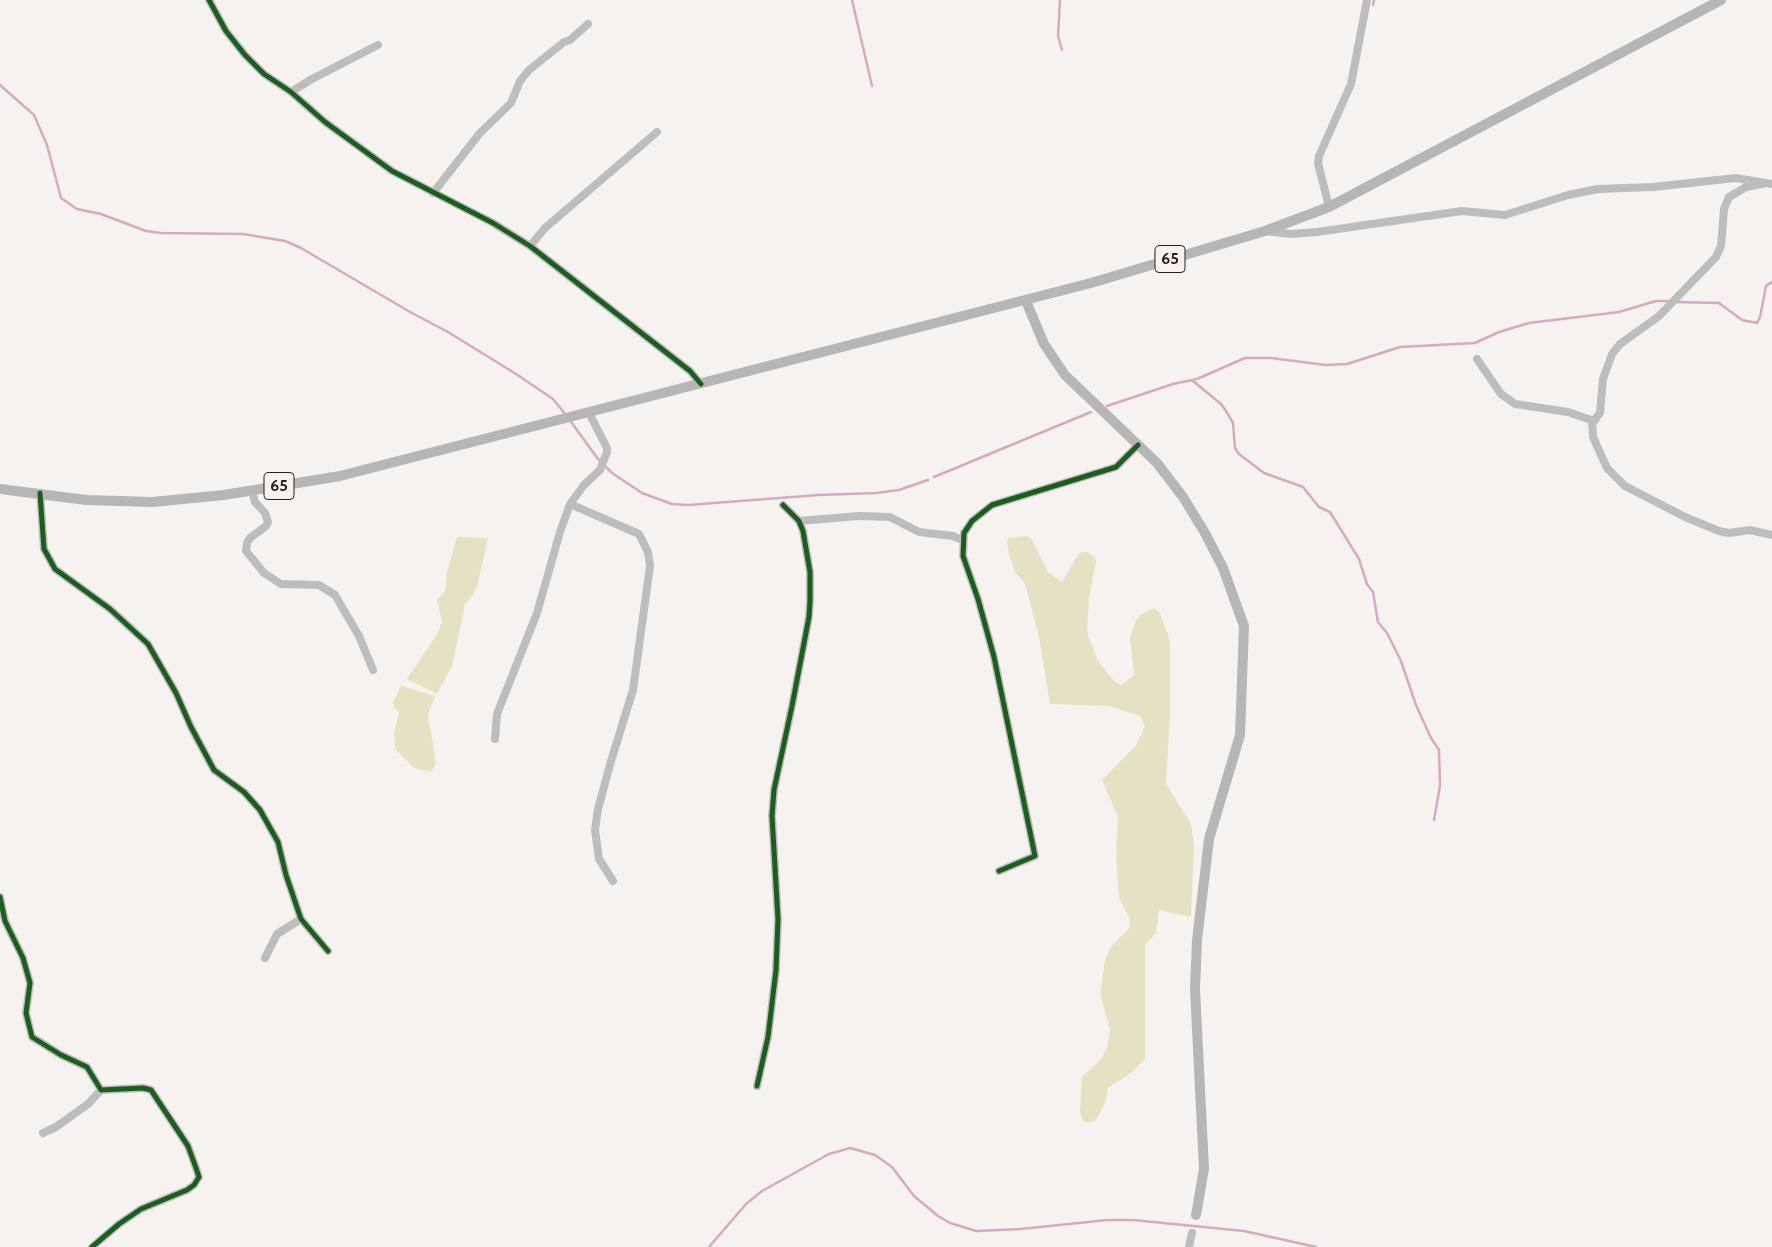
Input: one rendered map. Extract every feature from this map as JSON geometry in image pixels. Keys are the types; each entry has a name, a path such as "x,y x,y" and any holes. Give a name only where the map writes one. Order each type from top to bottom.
{"main road":[{"name":"65","path":"0,489 86,500 125,502 192,499 252,491 380,466 1026,301 1265,231 1329,207 1721,0"},
{"path":"1026,301 1044,344 1065,375 1171,479 1205,533 1230,584 1244,632 1240,735 1209,839 1197,940 1195,989 1204,1169 1196,1215"}],"street":[{"path":"209,0 226,31 244,55 264,74 291,92 325,122 385,166 493,223 530,246 690,371 701,384"},
{"path":"1329,207 1318,163 1319,156 1351,84 1367,0"},
{"path":"433,193 480,133 511,104 520,81 529,70 570,40 588,24"},
{"path":"291,92 378,45"},
{"path":"530,246 545,228 656,132"},
{"path":"1265,231 1291,234 1317,232 1462,211 1505,215 1560,197 1598,189 1653,187 1736,178 1769,183"},
{"path":"1477,359 1501,394 1515,404 1568,412 1592,420 1598,418 1603,379 1612,354 1620,344 1659,316 1716,257 1721,246 1724,210 1729,197 1746,187 1769,183"},
{"path":"495,739 497,714 537,613 570,504 584,485 600,470 605,458 607,448 584,413"},
{"path":"1592,420 1593,437 1602,457 1608,468 1625,486 1685,517 1719,531 1729,533 1750,530 1772,535"},
{"path":"999,871 1035,856 994,657 978,599 963,556 962,540 972,521 992,505 1116,467 1138,445"},
{"path":"252,491 255,502 265,514 268,522 266,526 250,538 246,551 264,573 281,584 319,585 335,595 355,629 373,670"},
{"path":"40,493 44,549 54,570 110,608 148,644 176,693 210,764 214,770 254,803 278,842 286,875 301,919 328,952"},
{"path":"570,504 638,534 648,552 650,566 633,690 611,761 598,809 595,830 599,859 613,881"},
{"path":"757,1086 768,1037 776,970 778,919 772,816 774,790 809,617 810,572 804,531 799,521 783,505"},
{"path":"799,521 858,516 890,517 919,532 954,536 962,540"},
{"path":"0,897 5,921 23,958 30,983 26,1013 32,1037 61,1055 87,1067 101,1090"},
{"path":"265,958 277,934 301,919"},
{"path":"43,1133 56,1127 88,1104 101,1090 143,1088 151,1090 188,1146 198,1177 194,1185 187,1190 141,1209 92,1247"},
{"path":"1189,1247 1192,1233"}],"shaded area":[{"path":"1027,536 1032,540 1048,572 1062,582 1079,553 1087,552 1095,557 1096,562 1089,597 1087,633 1098,661 1114,681 1121,685 1134,675 1130,637 1136,621 1142,614 1154,608 1160,613 1170,641 1170,713 1166,784 1191,824 1194,845 1191,917 1159,910 1156,933 1145,945 1145,1059 1131,1073 1108,1088 1106,1100 1098,1117 1091,1123 1083,1121 1080,1112 1082,1077 1102,1058 1107,1048 1110,1029 1100,994 1105,960 1111,947 1129,928 1130,919 1119,898 1116,851 1118,817 1102,780 1136,745 1145,726 1140,716 1109,706 1050,704 1039,637 1025,584 1015,572 1009,555 1007,541 1009,538"},
{"path":"457,537 488,538 478,583 474,593 465,605 452,666 437,694 407,679 438,633 442,622 437,600 445,591 447,572"},
{"path":"401,686 435,696 428,715 436,763 431,772 414,768 395,749 394,732 399,713 394,707 393,702"}],"waterway":[{"path":"852,0 872,86"},
{"path":"1060,0 1058,36 1062,50"},
{"path":"1373,5 1374,0"},
{"path":"0,85 34,115 47,145 61,198 77,209 101,214 146,231 161,233 243,234 285,241 301,248 448,332 516,374 553,399 566,415"},
{"path":"1676,302 1719,303 1742,320 1757,323 1766,286 1772,282"},
{"path":"1107,406 1173,384 1197,379 1245,358 1271,358 1326,365 1347,364 1400,347 1475,343 1499,332 1529,323 1619,312 1656,301 1668,301"},
{"path":"1193,381 1221,404 1226,411 1233,423 1235,448 1239,454 1264,473 1303,487 1319,507 1330,512 1359,559 1367,584 1373,592 1378,622 1387,633 1401,661 1416,705 1431,738 1439,750 1440,786 1434,820"},
{"path":"934,477 1091,412"},
{"path":"569,419 598,459 612,473 642,493 672,504 688,505 818,495 876,493 899,490 928,480"},
{"path":"709,1247 746,1204 762,1191 829,1154 850,1148 875,1155 892,1167 914,1196 938,1216 950,1223 976,1231 1021,1229 1107,1220 1133,1220 1244,1231 1316,1247"}],"cycle path":[{"path":"209,0 226,31 245,55 264,74 291,92 325,122 392,171 493,223 530,246 690,371 701,384"},
{"path":"999,871 1035,856 994,657 978,599 963,556 964,533 972,521 992,505 1116,467 1138,445"},
{"path":"40,493 44,549 55,569 110,609 148,644 176,693 191,727 214,770 244,792 260,810 278,842 286,875 301,919 328,951"},
{"path":"757,1086 768,1037 776,970 778,919 772,816 774,790 809,617 810,601 810,572 803,531 799,521 783,505"},
{"path":"0,897 5,921 23,958 30,983 26,1013 32,1037 61,1055 87,1067 101,1090 143,1088 151,1090 188,1146 199,1177 194,1185 187,1190 141,1209 119,1224 92,1247"}]}
